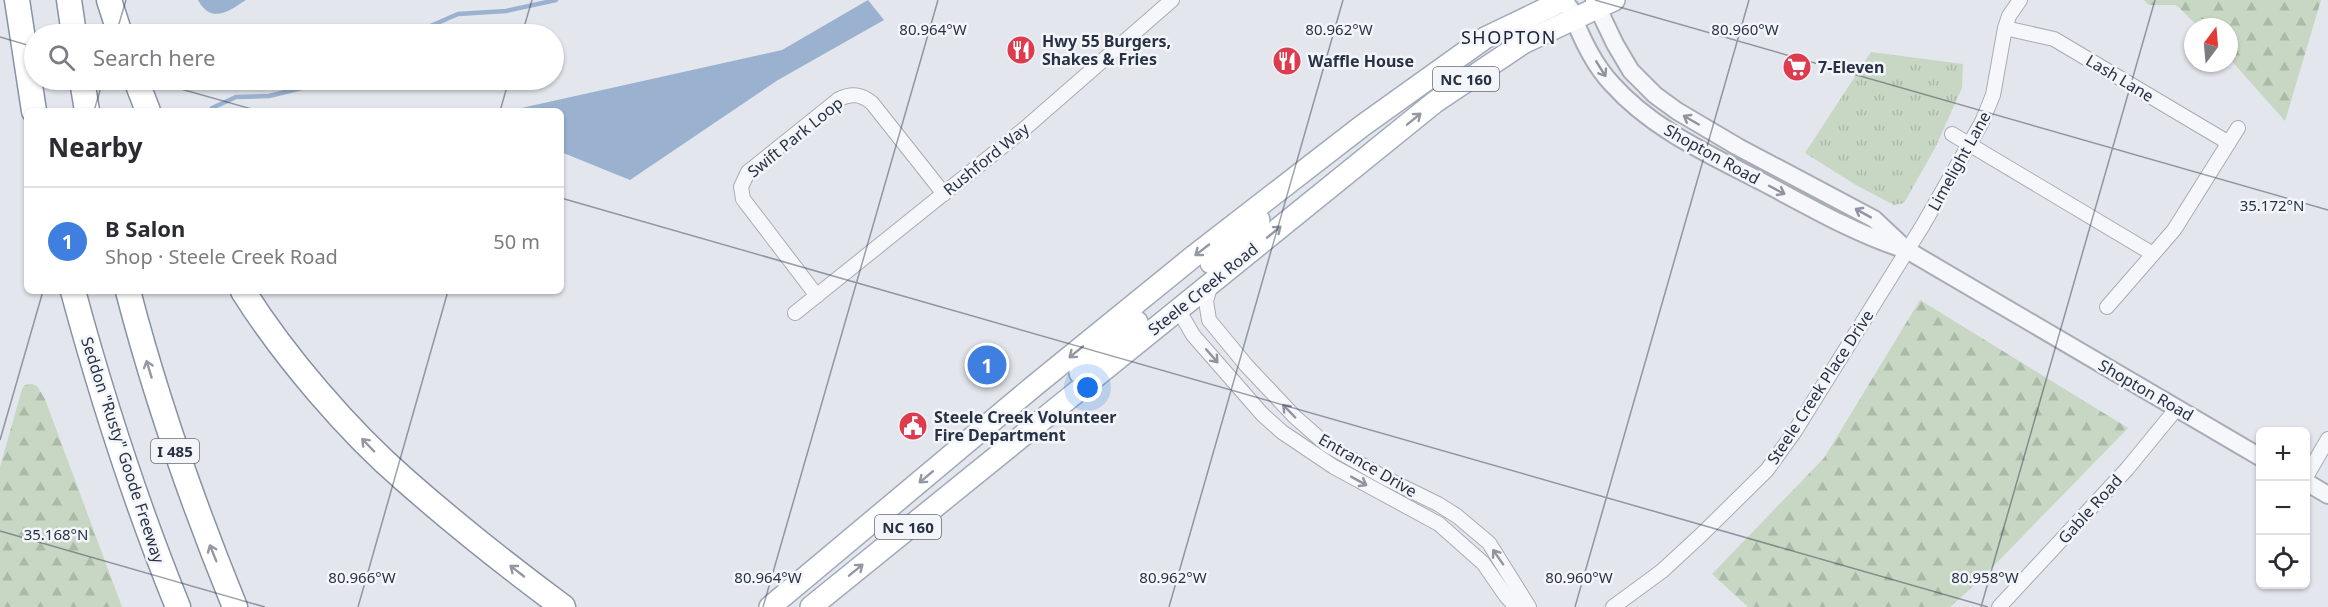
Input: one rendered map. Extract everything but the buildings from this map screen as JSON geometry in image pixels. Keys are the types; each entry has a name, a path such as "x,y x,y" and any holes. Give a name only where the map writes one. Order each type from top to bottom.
{"highway":[{"path":"17,0 24,46"},
{"path":"69,0 73,24"},
{"path":"109,0 117,24"},
{"path":"31,90 34,108"},
{"path":"84,90 87,108"},
{"path":"140,90 147,108"},
{"name":"Seddon \"Rusty\" Goode Freeway","path":"74,294 93,366 126,467 178,607"},
{"name":"I 485","path":"129,294 169,434 208,542 235,607"},
{"path":"245,294 298,366 367,443 405,480 563,607"}],"main road":[{"name":"Steele Creek Road","path":"770,607 1034,386 1203,249 1407,91 1485,39 1568,6 1602,2"},
{"name":"Steele Creek Road","path":"811,607 1435,102 1523,43 1568,6"},
{"path":"1178,309 1178,295 1185,284 1233,246 1322,158"},
{"path":"1006,448 1101,351 1155,307 1159,297 1155,290"}],"street":[{"name":"Rushford Way","path":"795,313 1023,130 1172,0"},
{"name":"Limelight Lane","path":"1907,250 1990,107 2005,28 2019,0"},
{"name":"Shopton Road","path":"1602,2 1631,71 1655,95 1677,111 1738,147 1874,219 1907,250"},
{"name":"Shopton Road","path":"1568,6 1610,82 1632,105 1658,124 1694,146 1866,237 1907,250 2256,454"},
{"name":"Lash Lane","path":"2005,28 2054,39 2229,143"},
{"name":"Swift Park Loop","path":"817,296 743,199 741,187 748,172 839,99 854,94 872,103 944,194"},
{"path":"2107,307 2185,215 2238,128"},
{"path":"1952,134 2153,254"},
{"name":"Steele Creek Place Drive","path":"1613,607 1662,570 1767,470 1796,431 1907,250"},
{"name":"Entrance Drive","path":"1212,282 1206,301 1209,320 1246,365 1295,417 1327,445 1457,516 1489,543 1529,607"},
{"name":"Entrance Drive","path":"1178,309 1193,335 1275,426 1303,448 1334,467 1439,524 1483,563 1516,607"},
{"name":"Gable Road","path":"1999,607 2127,469 2177,408"},
{"path":"2310,470 2328,439"},
{"path":"2310,485 2328,495"}],"green space":[{"path":"2144,0 2321,0 2285,121 2238,68 2238,18 2190,18 2176,5 2149,5"},
{"path":"1871,52 1963,64 1962,88 1935,148 1904,203 1894,205 1856,185 1805,153"},
{"path":"1920,300 2128,428 1981,579 1950,607 1748,607 1712,574 1824,458"},
{"path":"25,385 37,386 45,399 122,607 0,607 0,467 22,389"}],"water":[{"path":"198,0 246,0 226,12 214,14 208,12"},
{"path":"868,0 884,20 778,80 630,180 564,153 564,108 521,108 782,50"}],"waterway":[{"path":"435,24 458,14 506,11 556,0"},
{"path":"212,108 236,97 269,96 294,90"}],"place":[{"name":"Hwy 55 Burgers, Shakes & Fries","path":"1021,50"},
{"name":"Waffle House","path":"1287,61"},
{"name":"7-Eleven","path":"1797,67"},
{"name":"B Salon","path":"987,365"},
{"name":"Steele Creek Volunteer Fire Department","path":"913,426"}],"district":[{"name":"SHOPTON","path":"1509,37"}]}
